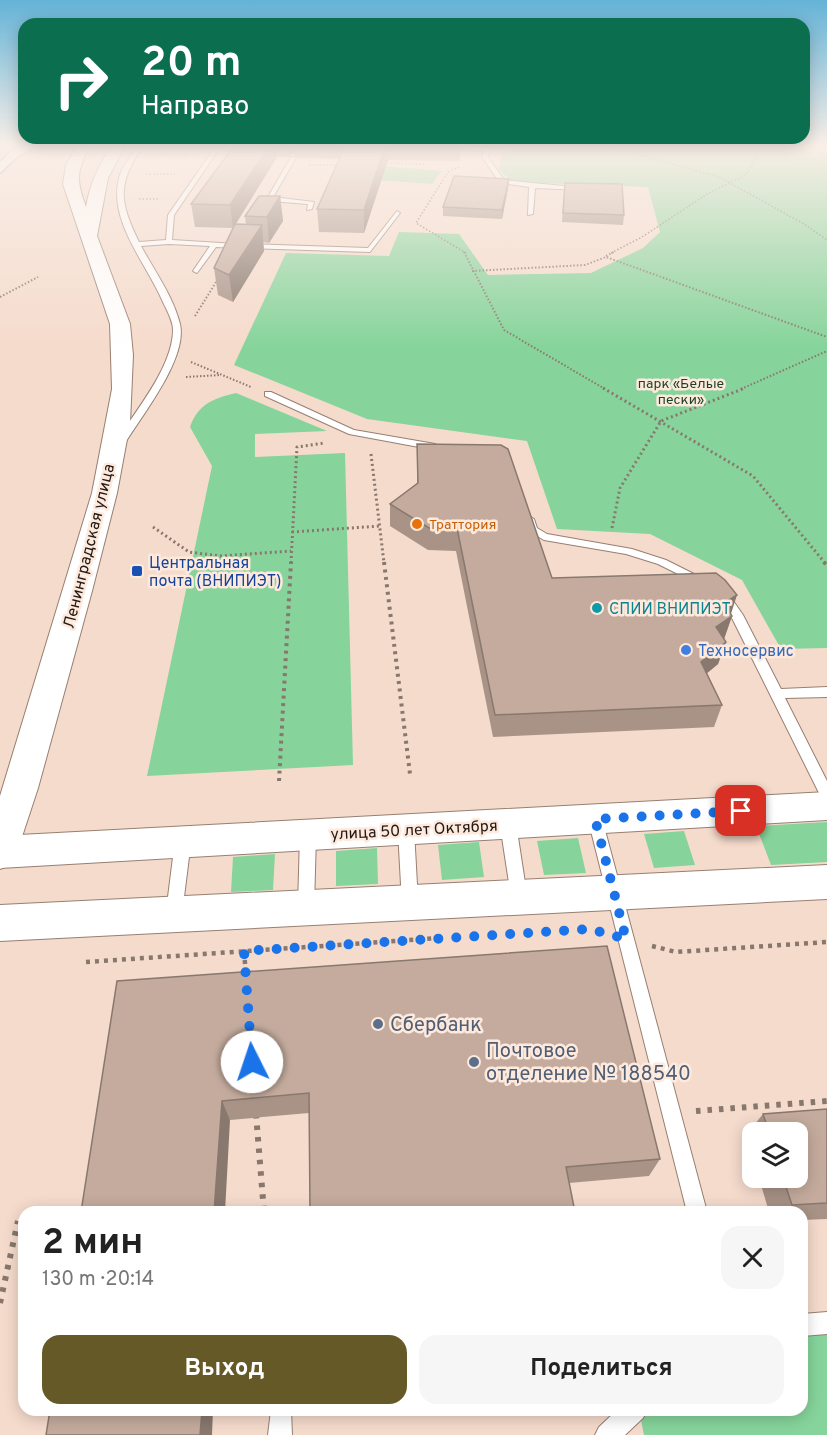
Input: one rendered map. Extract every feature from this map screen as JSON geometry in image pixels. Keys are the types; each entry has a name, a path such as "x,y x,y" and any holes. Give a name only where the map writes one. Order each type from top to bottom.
{"main road":[{"name":"Ленинградская улица","path":"0,853 36,740 93,537 122,398 124,346 120,324 80,213"},
{"name":"Ленинградская улица","path":"89,237 93,213"},
{"name":"улица 50 лет Октября","path":"0,853 827,806"},
{"path":"0,923 827,882"}],"lane":[{"path":"111,456 165,371 176,342 178,328 159,280 136,244 123,213"},
{"path":"169,242 172,213"},
{"path":"136,244 169,242 370,250 397,213"},
{"path":"239,246 248,232"},
{"path":"197,271 214,244"},
{"path":"268,394 369,437 443,449"},
{"path":"526,510 532,530 544,537 608,546 662,562 723,595 777,694 827,795"},
{"path":"777,694 827,692"},
{"path":"595,819 695,1206"},
{"path":"508,824 520,897"},
{"path":"406,830 410,903"},
{"path":"306,907 308,835"},
{"path":"174,914 183,841"},
{"path":"808,1324 827,1323"},
{"path":"607,1435 628,1416"}],"path":[{"path":"422,213 416,223 467,254 472,271 504,330 753,476 827,566"},
{"path":"472,271 585,265 606,257 646,235 674,213"},
{"path":"784,213 827,240"},
{"path":"193,319 239,246"},
{"path":"606,257 827,337"},
{"path":"0,297 38,277"},
{"path":"608,546 621,488 661,421 783,373 827,351"},
{"path":"188,361 268,394"},
{"path":"183,377 223,375"},
{"path":"279,781 297,447 369,437"},
{"path":"372,465 410,774"},
{"path":"292,532 380,526"},
{"path":"153,527 189,552 220,556 291,551"},
{"path":"86,962 447,938"},
{"path":"626,939 676,952 827,942"},
{"path":"244,951 246,985"},
{"path":"670,1113 827,1101"},
{"path":"256,1107 264,1206"},
{"path":"0,1303 18,1221"}],"green space":[{"name":"парк «Белые пески»","path":"655,213 827,213 827,648 781,649 742,580 650,534 557,529 527,441 367,419 234,365 286,253 389,256 399,232 459,234 488,275 591,273 643,248 660,232"},
{"path":"236,393 327,431 255,434 255,457 345,453 353,765 147,776 212,466 190,427 202,407 221,397"},
{"path":"827,822 827,862 771,865 756,826"},
{"path":"684,831 695,865 654,868 644,834"},
{"path":"578,838 586,873 544,875 537,841"},
{"path":"479,842 484,877 442,880 438,845"},
{"path":"377,848 378,884 336,886 336,851"},
{"path":"275,854 273,890 231,892 233,857"},
{"path":"827,1331 827,1435 644,1435 640,1416 808,1416 808,1333"}],"building":[{"path":"247,213 269,213 267,217 245,216"},
{"path":"563,213 624,213 624,215"},
{"path":"235,224 262,225 229,275 214,268"},
{"name":"СПИИ ВНИПИЭТ","path":"417,444 501,445 508,449 552,578 716,573 725,580 737,595 724,603 732,616 716,627 726,642 701,662 722,705 495,715 457,528 429,528 390,504 418,483"},
{"path":"607,946 660,1159 566,1167 574,1206 310,1206 309,1093 222,1101 214,1206 82,1206 117,981"},
{"path":"827,1109 827,1203 792,1205 786,1188 808,1188 808,1122 766,1122 763,1114"},
{"path":"49,1416 202,1416 200,1435 46,1435"}],"place":[{"name":"Траттория","path":"417,524"},
{"name":"Центральная почта (ВНИПИЭТ)","path":"137,571"},
{"name":"СПИИ ВНИПИЭТ","path":"597,608"},
{"name":"Техносервис","path":"686,650"},
{"name":"Сбербанк","path":"378,1024"},
{"name":"Почтовое отделение № 188540","path":"474,1062"}],"route":[{"path":"252,1062 244,951 590,929 626,939 595,819 741,811"}]}
